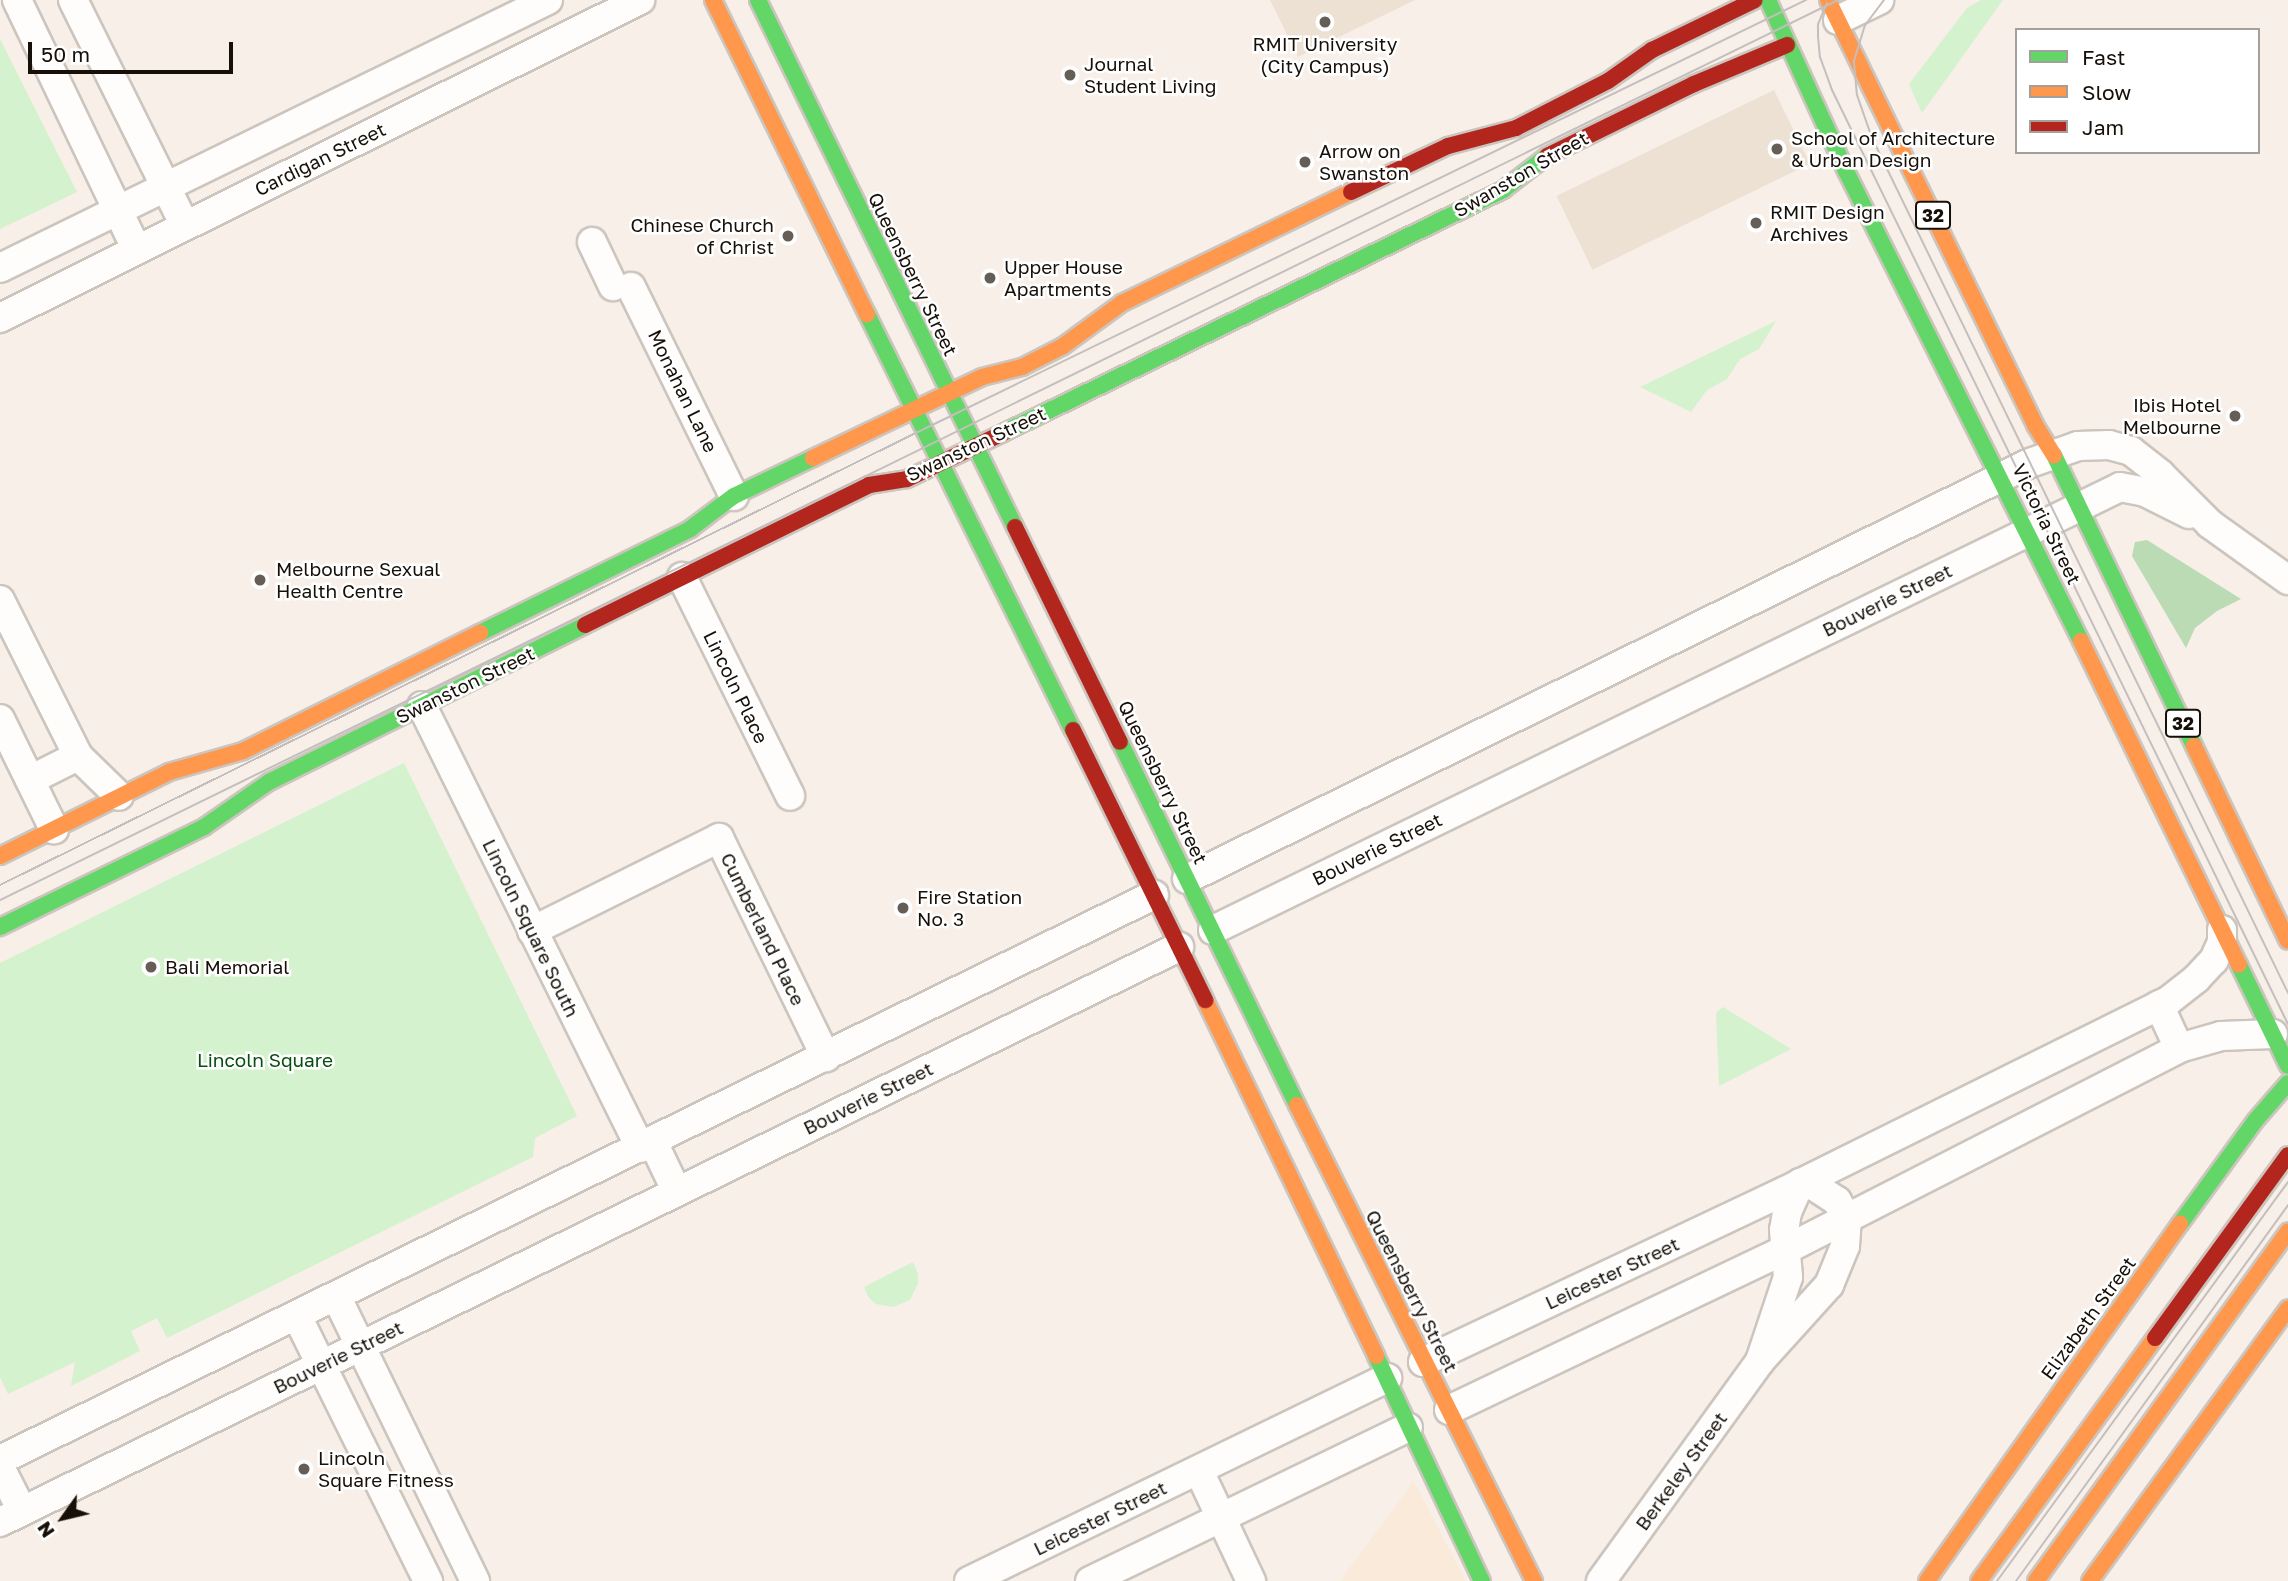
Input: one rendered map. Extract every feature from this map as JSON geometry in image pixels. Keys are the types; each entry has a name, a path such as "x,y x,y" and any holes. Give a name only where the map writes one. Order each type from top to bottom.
{"main road":[{"name":"Queensberry Street","path":"713,0 941,462 1085,715 1405,1370 1430,1418 1534,1581"},
{"name":"Queensberry Street","path":"758,0 974,447 1085,715 1430,1418 1482,1581"},
{"name":"Swanston Street","path":"0,856 169,772 255,745 690,529 734,496 982,377 1022,367 1063,346 1122,303 1142,293 1448,146 1516,128 1608,81 1652,50 1755,0"},
{"name":"Victoria Street","path":"1768,0 1853,185 2001,478 2288,1066"},
{"name":"Victoria Street","path":"1831,15 2032,418 2053,453 2288,941"},
{"name":"Swanston Street","path":"0,927 204,827 269,782 869,485 906,479 974,447 1503,190 1555,150 1808,35"},
{"name":"Elizabeth Street","path":"1927,1581 2178,1238 2255,1121 2288,1083"},
{"path":"2036,1581 2234,1278 2288,1155"},
{"path":"1979,1581 2234,1278 2288,1231"},
{"path":"2090,1581 2286,1313 2234,1278"}],"street":[{"path":"17,0 137,250"},
{"path":"74,0 184,226"},
{"path":"0,268 548,0"},
{"name":"Cardigan Street","path":"0,318 640,0"},
{"path":"1831,15 1879,0"},
{"name":"Monahan Lane","path":"592,242 622,286 734,496"},
{"path":"0,1460 337,1298 2053,453 2078,446 2109,445 2130,451 2160,474 2210,524 2288,580"},
{"name":"Bouverie Street","path":"11,1517 2078,506 2126,486 2145,492 2210,524"},
{"name":"Lincoln Place","path":"682,578 790,796"},
{"path":"0,600 78,756 119,796"},
{"name":"Lincoln Square South","path":"422,706 532,931 647,1145"},
{"path":"0,719 54,829"},
{"path":"30,780 78,756"},
{"name":"Cumberland Place","path":"532,931 719,838 826,1056"},
{"name":"Leicester Street","path":"970,1581 1405,1370 1800,1184 2158,1005 2182,991 2209,965 2220,948 2222,930"},
{"path":"2158,1005 2179,1048"},
{"path":"1090,1581 1785,1250 2179,1048 2221,1036 2273,1034"},
{"path":"647,1145 676,1190"},
{"path":"1800,1184 1827,1193 1841,1206 1847,1219"},
{"name":"Berkeley Street","path":"1760,1362 1785,1291 1788,1273 1785,1221 1800,1184"},
{"name":"Berkeley Street","path":"1601,1581 1760,1362 1829,1285 1845,1246 1847,1219"},
{"path":"337,1298 475,1581"},
{"path":"297,1316 428,1581"},
{"path":"349,1420 388,1401"},
{"path":"0,1467 11,1517"},
{"path":"1199,1471 1242,1573"}],"shaded area":[{"name":"RMIT University (City Campus)","path":"1270,0 1415,0 1298,57"},
{"path":"1774,90 1810,164 1592,270 1556,196"},
{"path":"1413,1480 1466,1581 1340,1581 1405,1494"}],"green space":[{"path":"1981,0 2003,0 1922,113 1909,84 1967,8"},
{"path":"0,39 77,192 0,229"},
{"path":"1776,321 1759,349 1740,359 1727,379 1707,390 1691,412 1640,387"},
{"path":"2147,540 2241,599 2217,611 2195,628 2186,648 2132,556 2135,542"},
{"name":"Lincoln Square","path":"404,763 577,1116 535,1138 533,1157 167,1338 157,1318 131,1331 140,1351 71,1386 75,1362 8,1394 0,1377 0,963"},
{"path":"1723,1007 1791,1049 1719,1086 1716,1013"},
{"path":"913,1262 918,1283 910,1300 893,1307 876,1304 869,1298 864,1287"}],"tram line":[{"path":"0,885 924,429 1806,0"},
{"path":"0,900 1838,0"},
{"path":"1884,0 1865,25 1854,62 1857,95 1872,138 2288,993"},
{"path":"1827,3 1818,24 1818,36 1820,57 1832,90 2288,1024"},
{"path":"1997,1581 2288,1182"},
{"path":"2016,1581 2288,1205"}],"traffic: fast":[{"path":"758,0 1015,527"},
{"path":"1768,0 1847,173 2081,641"},
{"path":"1003,433 1503,190 1547,156"},
{"path":"867,314 1073,730"},
{"path":"2054,455 2194,746"},
{"path":"480,633 690,529 734,496 813,458"},
{"path":"0,927 204,827 269,782 585,625"},
{"path":"1120,742 1297,1105"},
{"path":"2239,965 2288,1066"},
{"path":"2180,1224 2255,1121 2288,1083"},
{"path":"1376,1356 1482,1581"}],"traffic: slow":[{"path":"713,0 867,314"},
{"path":"1828,0 2035,425 2054,455"},
{"path":"813,458 982,377 1022,367 1063,346 1122,303 1351,192"},
{"path":"0,856 169,772 243,751 480,633"},
{"path":"2081,641 2239,965"},
{"path":"2194,746 2288,941"},
{"path":"1205,1000 1376,1356"},
{"path":"1297,1105 1534,1581"},
{"path":"1927,1581 2180,1224"},
{"path":"2036,1581 2288,1231"},
{"path":"2090,1581 2288,1308"},
{"path":"1979,1581 2155,1338"}],"traffic: jam":[{"path":"1351,192 1448,146 1516,128 1608,81 1652,50 1755,0"},
{"path":"1547,156 1694,84 1787,45"},
{"path":"585,625 869,485 907,479 1003,433"},
{"path":"1015,527 1120,742"},
{"path":"1073,730 1205,1000"},
{"path":"2155,1338 2288,1155"}],"place":[{"name":"RMIT University (City Campus)","path":"1325,22"},
{"name":"Journal Student Living","path":"1070,75"},
{"name":"School of Architecture & Urban Design","path":"1777,149"},
{"name":"Arrow on Swanston","path":"1305,162"},
{"name":"RMIT Design Archives","path":"1756,223"},
{"name":"Chinese Church of Christ","path":"788,236"},
{"name":"Upper House Apartments","path":"990,278"},
{"name":"Ibis Hotel Melbourne","path":"2235,416"},
{"name":"Melbourne Sexual Health Centre","path":"260,580"},
{"name":"Fire Station No. 3","path":"903,908"},
{"name":"Bali Memorial","path":"151,967"},
{"name":"Lincoln Square Fitness","path":"304,1469"}]}
